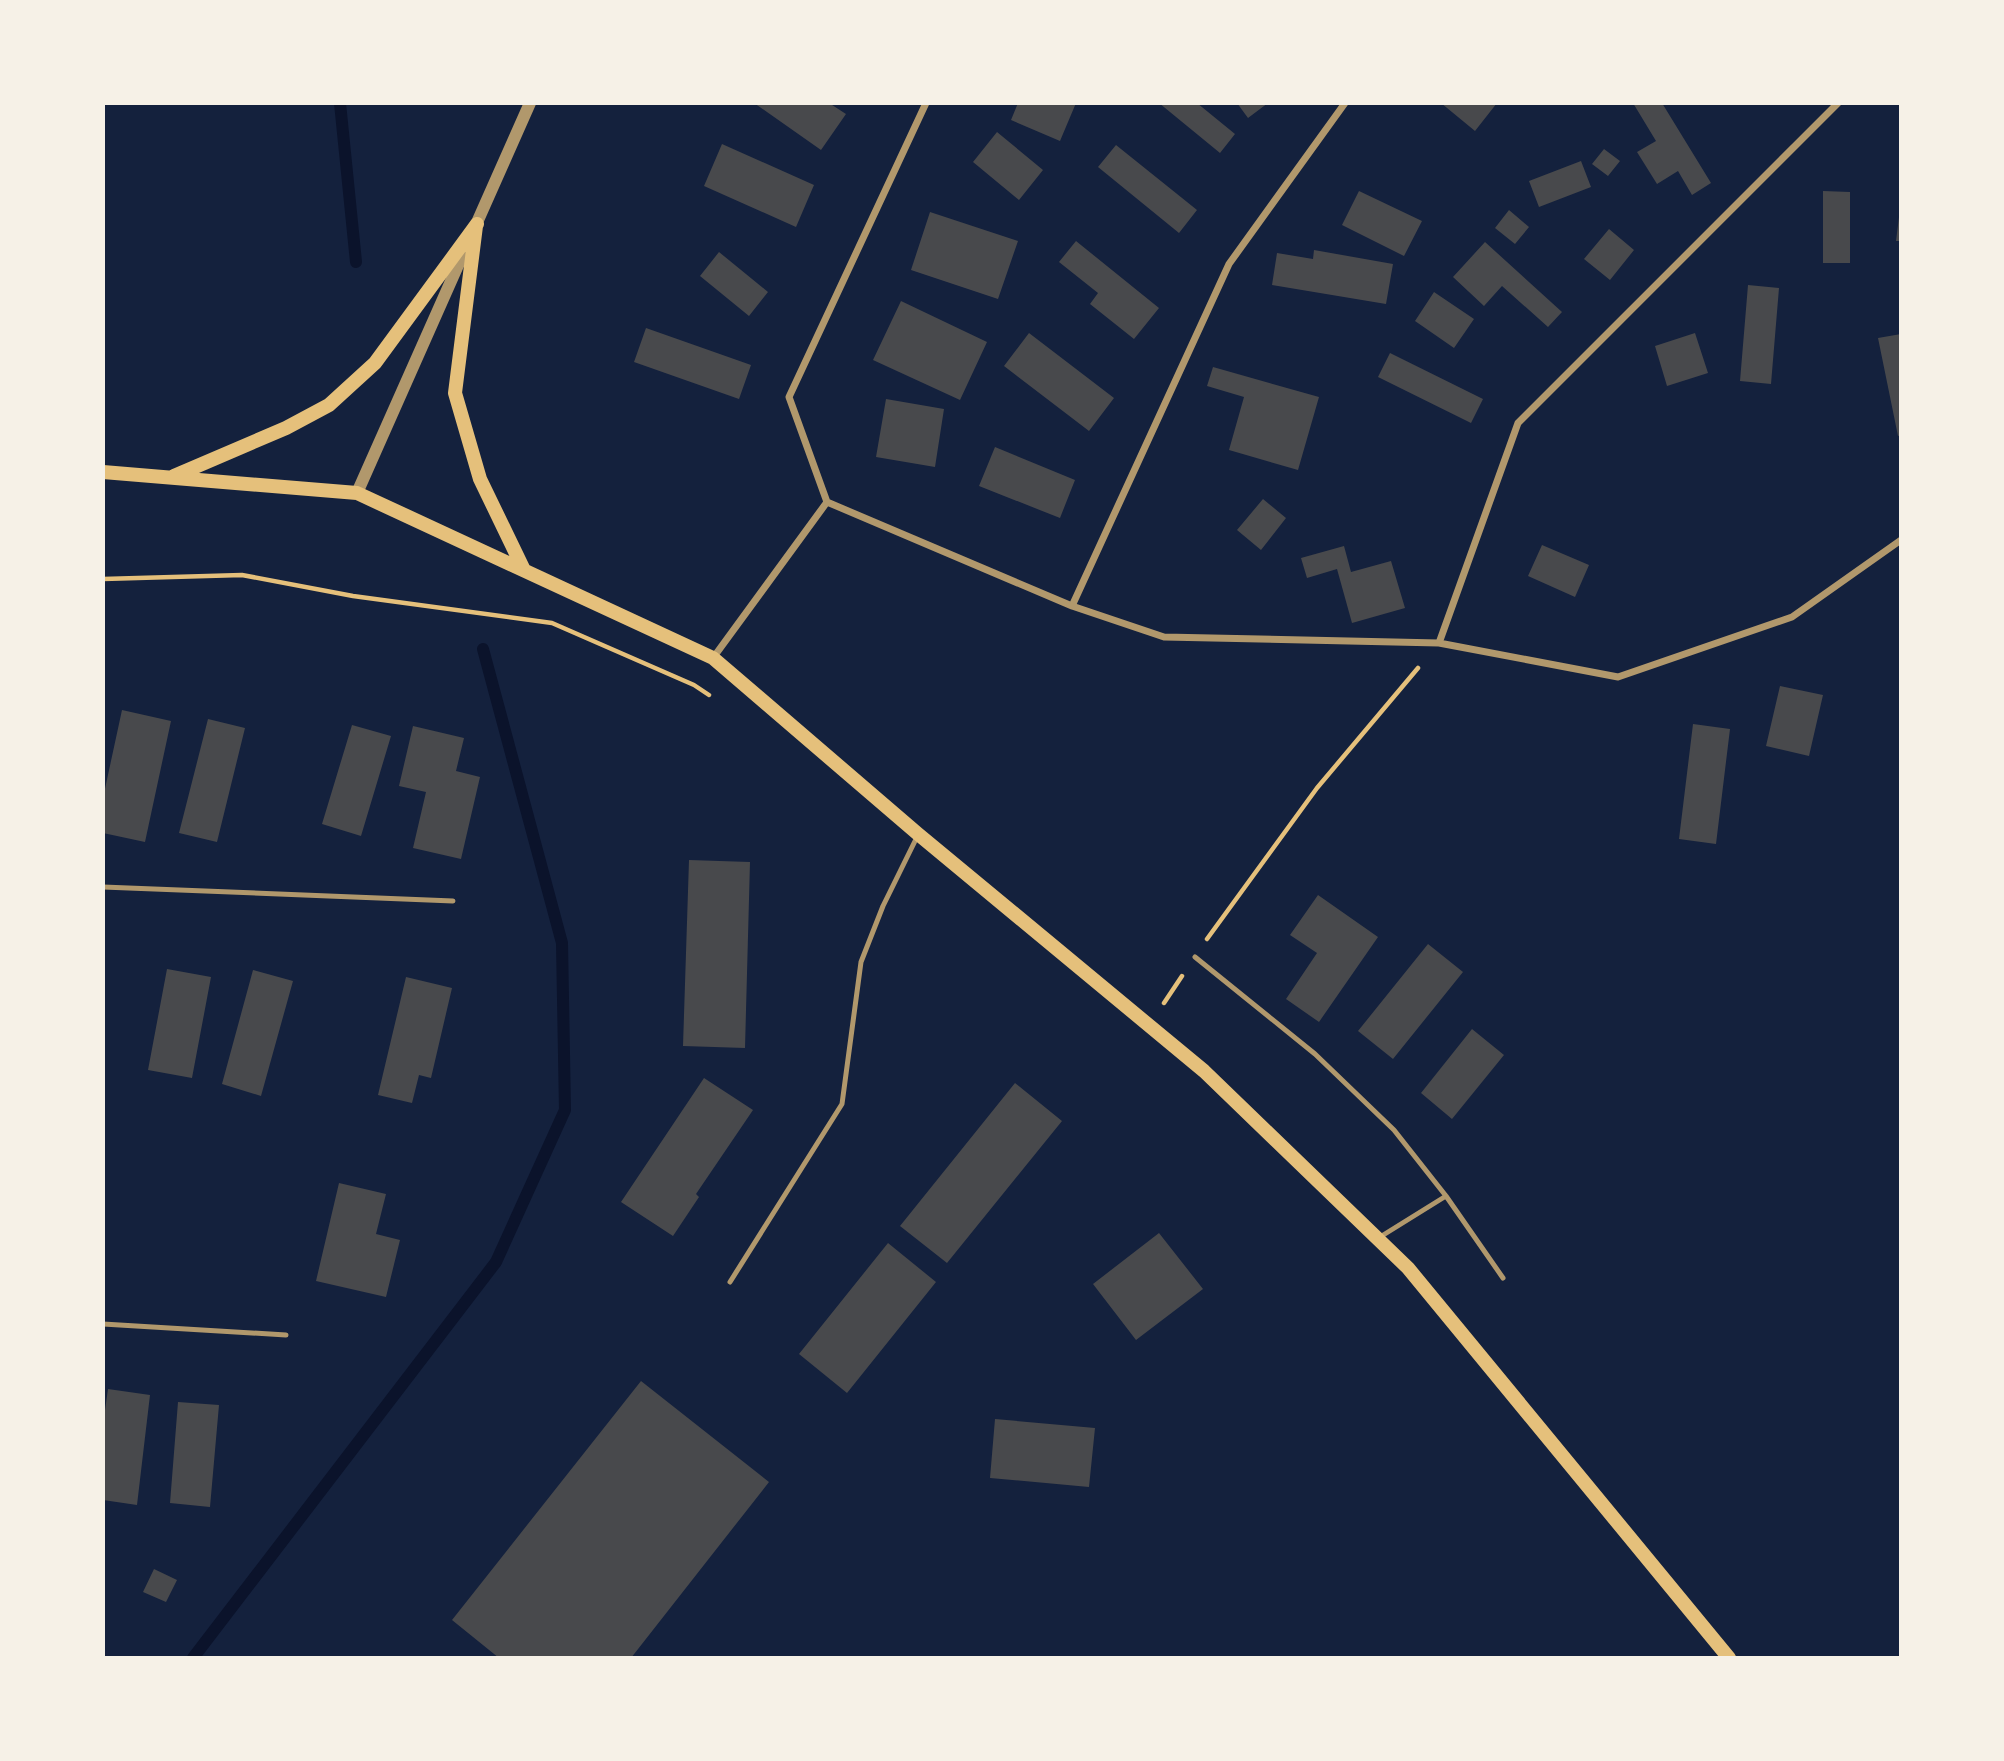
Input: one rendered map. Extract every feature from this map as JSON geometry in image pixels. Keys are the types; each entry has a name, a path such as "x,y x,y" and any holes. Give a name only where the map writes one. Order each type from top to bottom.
{"main road":[{"path":"170,477 286,428 329,405 375,363 477,224"},
{"path":"477,224 455,393 480,479 524,570"},
{"path":"103,472 357,493 713,658 918,834 1204,1071 1408,1268 1729,1658"}],"street":[{"path":"357,493 530,103"},
{"path":"926,103 789,397 827,502 1072,606 1164,637 1439,643 1618,677 1792,617 1901,540"},
{"path":"1072,606 1229,264 1345,103"},
{"path":"1439,643 1518,423 1838,103"},
{"path":"713,658 827,502"}],"lane":[{"path":"730,1282 842,1104 861,962 883,906 918,834"},
{"path":"103,887 453,901"},
{"path":"1195,957 1315,1054 1394,1130 1446,1196 1503,1278"},
{"path":"1378,1239 1446,1196"},
{"path":"103,1324 286,1335"}],"path":[{"path":"103,579 242,575 353,596 552,623 694,685 716,700"},
{"path":"1149,1026 1195,957 1317,788 1439,643"}],"building":[{"path":"754,103 829,103 846,114 821,150"},
{"path":"1018,103 1076,103 1060,141 1011,120"},
{"path":"1159,103 1197,103 1235,134 1220,153"},
{"path":"1237,103 1268,103 1248,118"},
{"path":"1441,103 1497,103 1475,131"},
{"path":"1633,103 1662,103 1711,183 1692,195 1678,171 1657,184 1637,152 1656,141"},
{"path":"997,132 1043,170 1019,200 973,162"},
{"path":"722,144 814,185 796,227 704,186"},
{"path":"1116,145 1197,210 1179,233 1098,167"},
{"path":"1604,149 1620,161 1608,176 1592,164"},
{"path":"1581,161 1591,187 1539,207 1529,181"},
{"path":"1359,191 1422,221 1404,256 1342,225"},
{"path":"1823,191 1850,192 1850,263 1823,263"},
{"path":"1509,210 1529,227 1515,244 1495,228"},
{"path":"930,212 1018,241 998,299 911,270"},
{"path":"1899,217 1901,241 1896,241"},
{"path":"1609,229 1634,250 1610,280 1584,259"},
{"path":"1076,241 1159,308 1134,339 1090,304 1098,293 1059,262"},
{"path":"1485,242 1562,312 1548,327 1502,286 1484,306 1453,277"},
{"path":"1314,250 1393,264 1386,304 1272,285 1277,253 1313,259"},
{"path":"719,252 768,292 749,316 700,276"},
{"path":"1748,285 1779,288 1771,384 1740,381"},
{"path":"1434,292 1474,319 1454,348 1415,321"},
{"path":"901,301 987,342 960,400 873,360"},
{"path":"646,328 751,365 739,399 634,362"},
{"path":"1029,333 1114,398 1089,431 1004,366"},
{"path":"1695,333 1708,373 1667,386 1655,346"},
{"path":"1901,334 1901,435 1898,436 1878,338"},
{"path":"1390,353 1483,399 1471,423 1378,377"},
{"path":"1213,367 1319,397 1298,470 1229,450 1244,397 1207,386"},
{"path":"886,399 944,409 935,467 876,457"},
{"path":"995,447 1075,480 1060,518 979,486"},
{"path":"1263,499 1286,518 1261,550 1237,530"},
{"path":"1542,545 1589,565 1575,597 1528,576"},
{"path":"1344,546 1351,572 1391,561 1405,608 1352,623 1337,569 1307,578 1301,558"},
{"path":"1780,686 1823,695 1809,756 1766,746"},
{"path":"122,710 171,721 145,842 103,833 103,798"},
{"path":"208,719 245,728 217,842 179,833"},
{"path":"1693,724 1730,729 1716,844 1679,839"},
{"path":"352,725 391,736 361,836 322,824"},
{"path":"413,726 464,738 456,771 480,777 461,859 413,848 426,792 399,786"},
{"path":"689,860 750,862 745,1048 683,1046"},
{"path":"1318,895 1378,937 1319,1022 1286,999 1317,953 1290,935"},
{"path":"1428,944 1463,972 1393,1059 1358,1031"},
{"path":"167,969 211,977 192,1078 148,1070"},
{"path":"253,970 293,981 261,1096 222,1084"},
{"path":"406,977 452,988 431,1078 419,1075 412,1103 378,1095"},
{"path":"1472,1029 1504,1055 1452,1119 1421,1093"},
{"path":"704,1078 753,1110 696,1194 699,1197 673,1236 621,1202"},
{"path":"1015,1083 1062,1121 947,1263 900,1226"},
{"path":"339,1183 386,1194 376,1234 400,1240 386,1297 316,1281"},
{"path":"1159,1233 1203,1289 1136,1340 1093,1284"},
{"path":"888,1243 936,1282 847,1393 799,1354"},
{"path":"641,1381 769,1482 631,1658 499,1658 452,1620"},
{"path":"108,1389 150,1395 137,1505 103,1500 103,1424"},
{"path":"178,1402 219,1405 210,1507 170,1503"},
{"path":"995,1419 1095,1428 1089,1487 990,1478"},
{"path":"154,1569 177,1580 166,1602 143,1592"}],"waterway":[{"path":"340,103 356,262"},
{"path":"193,1658 496,1262 565,1110 562,943 483,649"}]}
